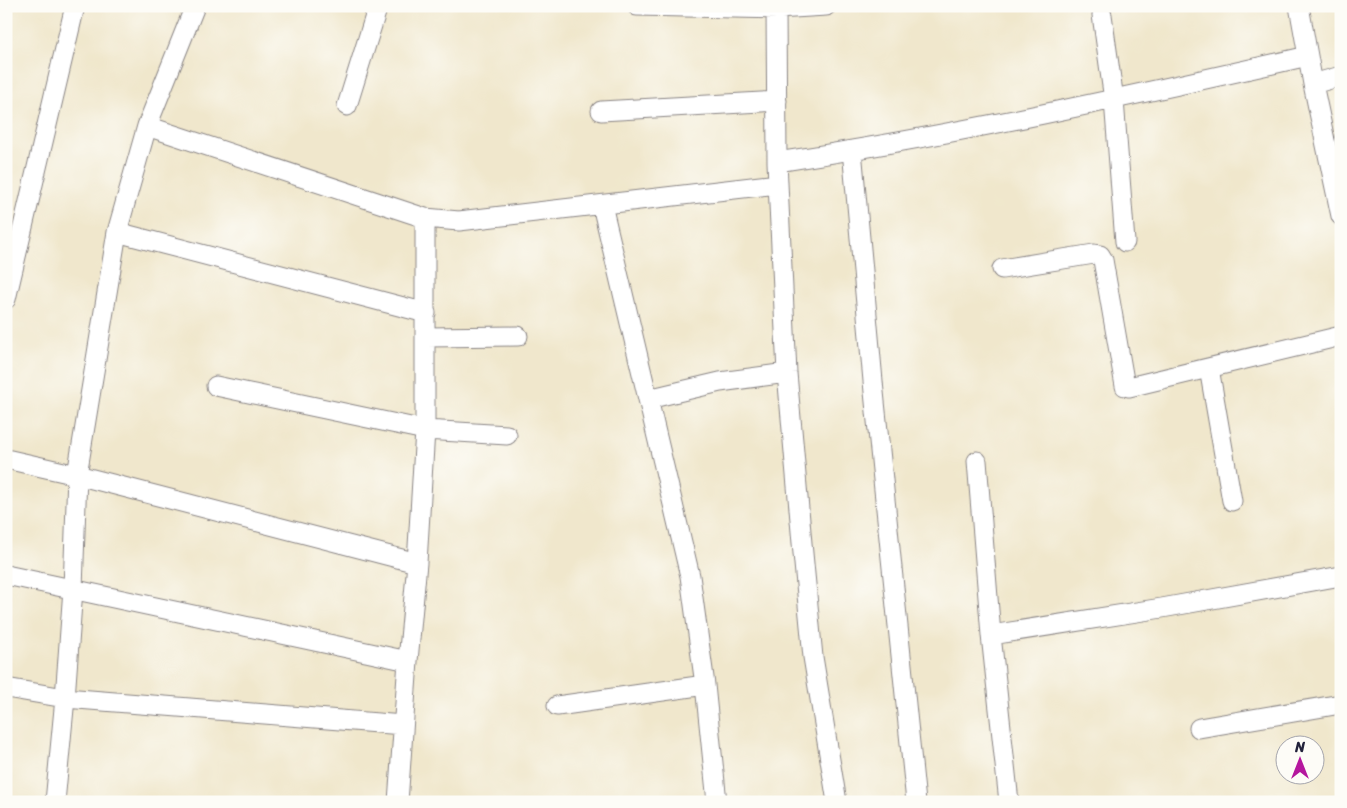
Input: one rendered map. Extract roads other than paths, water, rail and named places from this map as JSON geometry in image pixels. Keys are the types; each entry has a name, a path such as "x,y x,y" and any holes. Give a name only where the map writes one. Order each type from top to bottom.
{"street":[{"path":"6,300 75,6"},
{"path":"55,802 73,589 77,475 117,232 147,126 195,6"},
{"path":"347,106 378,6"},
{"path":"637,6 776,8 826,6"},
{"path":"1299,6 1312,84 1340,209"},
{"path":"776,8 777,162 787,373 813,657 837,802"},
{"path":"1102,15 1114,100 1126,242"},
{"path":"777,162 1008,122 1308,56"},
{"path":"1312,84 1341,76"},
{"path":"601,111 777,101"},
{"path":"147,126 425,218 459,221 778,184"},
{"path":"852,150 877,421 916,802"},
{"path":"602,205 690,576 705,685 713,801"},
{"path":"398,802 417,563 425,430 425,218"},
{"path":"117,232 426,313"},
{"path":"1002,269 1094,254 1100,255 1103,260 1126,386 1341,336"},
{"path":"426,337 518,336"},
{"path":"1209,368 1232,501"},
{"path":"648,399 720,382 787,373"},
{"path":"216,386 425,430 506,435"},
{"path":"6,459 77,475 417,563"},
{"path":"977,461 991,635 1009,802"},
{"path":"6,574 408,661"},
{"path":"991,635 1162,608 1341,576"},
{"path":"557,706 705,685"},
{"path":"6,688 65,698 403,725"},
{"path":"1199,728 1341,704"}]}
